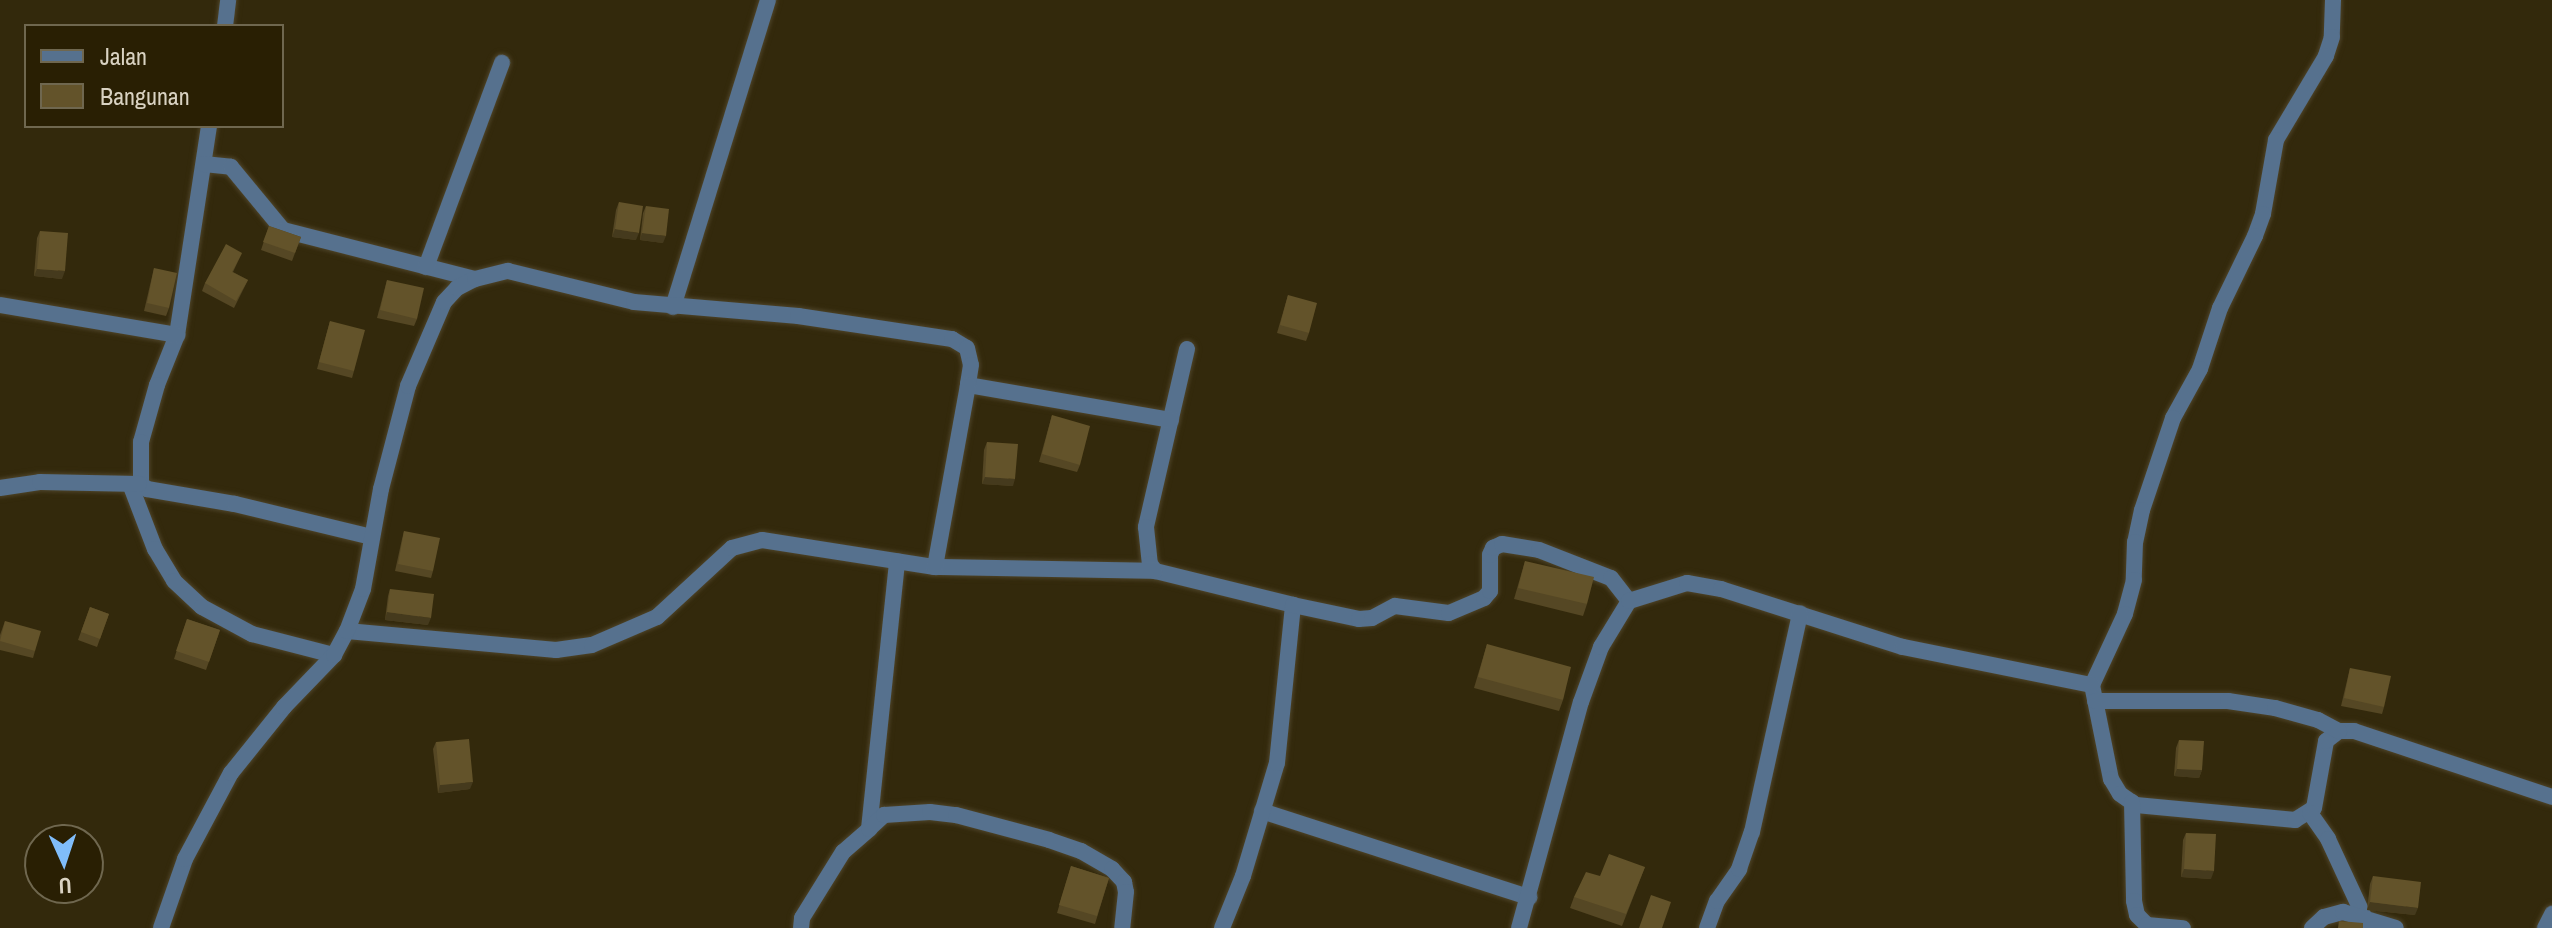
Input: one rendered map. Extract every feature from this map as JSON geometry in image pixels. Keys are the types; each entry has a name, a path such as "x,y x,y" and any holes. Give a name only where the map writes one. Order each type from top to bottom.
{"street":[{"path":"225,24 228,0"},
{"path":"673,307 768,0"},
{"path":"2333,0 2332,37 2326,56 2276,140 2263,214 2255,236 2220,308 2200,369 2167,434 2142,510 2135,542 2134,580 2125,614 2094,693 2111,779 2120,794 2132,802 2289,820 2310,813 2318,794 2326,741 2339,731"},
{"path":"426,267 502,63"},
{"path":"209,128 177,335 157,385 141,442 136,484 155,549 174,581 202,607 252,634 334,655"},
{"path":"204,164 231,167 283,230 475,279"},
{"path":"161,928 185,859 231,773 284,707 334,655 347,631 363,589 371,537 408,386 444,302 457,288 475,279 508,271 605,296 673,307 798,316 952,339 967,348 971,365 935,567"},
{"path":"0,305 177,335"},
{"path":"1155,571 1147,549 1146,527 1187,349"},
{"path":"968,385 1171,420"},
{"path":"0,488 40,482 136,484 147,489 235,504 371,537"},
{"path":"347,631 556,650 611,639 657,617 732,548 762,540 935,567 1045,572 1155,571 1359,619 1372,618 1395,606 1449,613 1484,598 1492,580 1493,548 1502,544 1539,550 1611,578 1629,601"},
{"path":"869,829 897,561"},
{"path":"1519,928 1581,702 1601,647 1629,601 1687,583 1800,613 1903,647 2094,693 2228,701 2304,716 2339,731 2354,731 2552,797"},
{"path":"1222,928 1277,763 1293,605"},
{"path":"1707,928 1717,901 1739,869 1752,832 1800,613"},
{"path":"2132,802 2137,915 2147,927 2183,928"},
{"path":"1262,811 1529,897"},
{"path":"801,928 802,918 843,852 884,815 930,812 956,815 1081,851 1112,869 1124,882 1122,928"},
{"path":"2310,813 2328,839 2366,921"},
{"path":"2312,928 2333,913 2343,912 2396,928"},
{"path":"2545,928 2552,914"}],"building":[{"path":"619,202 643,206 639,233 615,229"},
{"path":"646,206 669,209 666,236 642,233"},
{"path":"269,226 301,237 295,253 263,242"},
{"path":"40,231 68,233 65,271 37,269"},
{"path":"226,244 242,253 232,272 248,280 236,301 205,283"},
{"path":"154,268 177,273 169,308 147,303"},
{"path":"387,280 424,288 417,319 380,310"},
{"path":"1288,295 1317,303 1309,333 1280,325"},
{"path":"330,321 365,330 354,371 319,362"},
{"path":"1052,415 1090,426 1080,465 1042,454"},
{"path":"987,442 1018,444 1015,479 985,477"},
{"path":"404,531 440,538 433,571 398,564"},
{"path":"1525,561 1594,577 1587,604 1518,588"},
{"path":"390,589 434,594 431,618 387,612"},
{"path":"90,607 109,614 100,639 81,632"},
{"path":"187,619 220,630 209,662 176,651"},
{"path":"5,621 41,631 35,651 0,641"},
{"path":"1487,644 1571,667 1563,700 1478,677"},
{"path":"2350,668 2391,676 2384,707 2344,698"},
{"path":"469,739 473,782 440,785 436,742"},
{"path":"2179,740 2204,741 2202,770 2177,769"},
{"path":"2186,833 2216,834 2214,871 2184,869"},
{"path":"1609,854 1645,867 1626,914 1574,897 1586,872 1600,876"},
{"path":"1071,866 1109,878 1097,916 1059,905"},
{"path":"2373,876 2421,882 2418,908 2370,902"},
{"path":"1651,895 1671,902 1662,928 1639,928"},
{"path":"2339,921 2363,923 2363,928 2338,928"}]}
